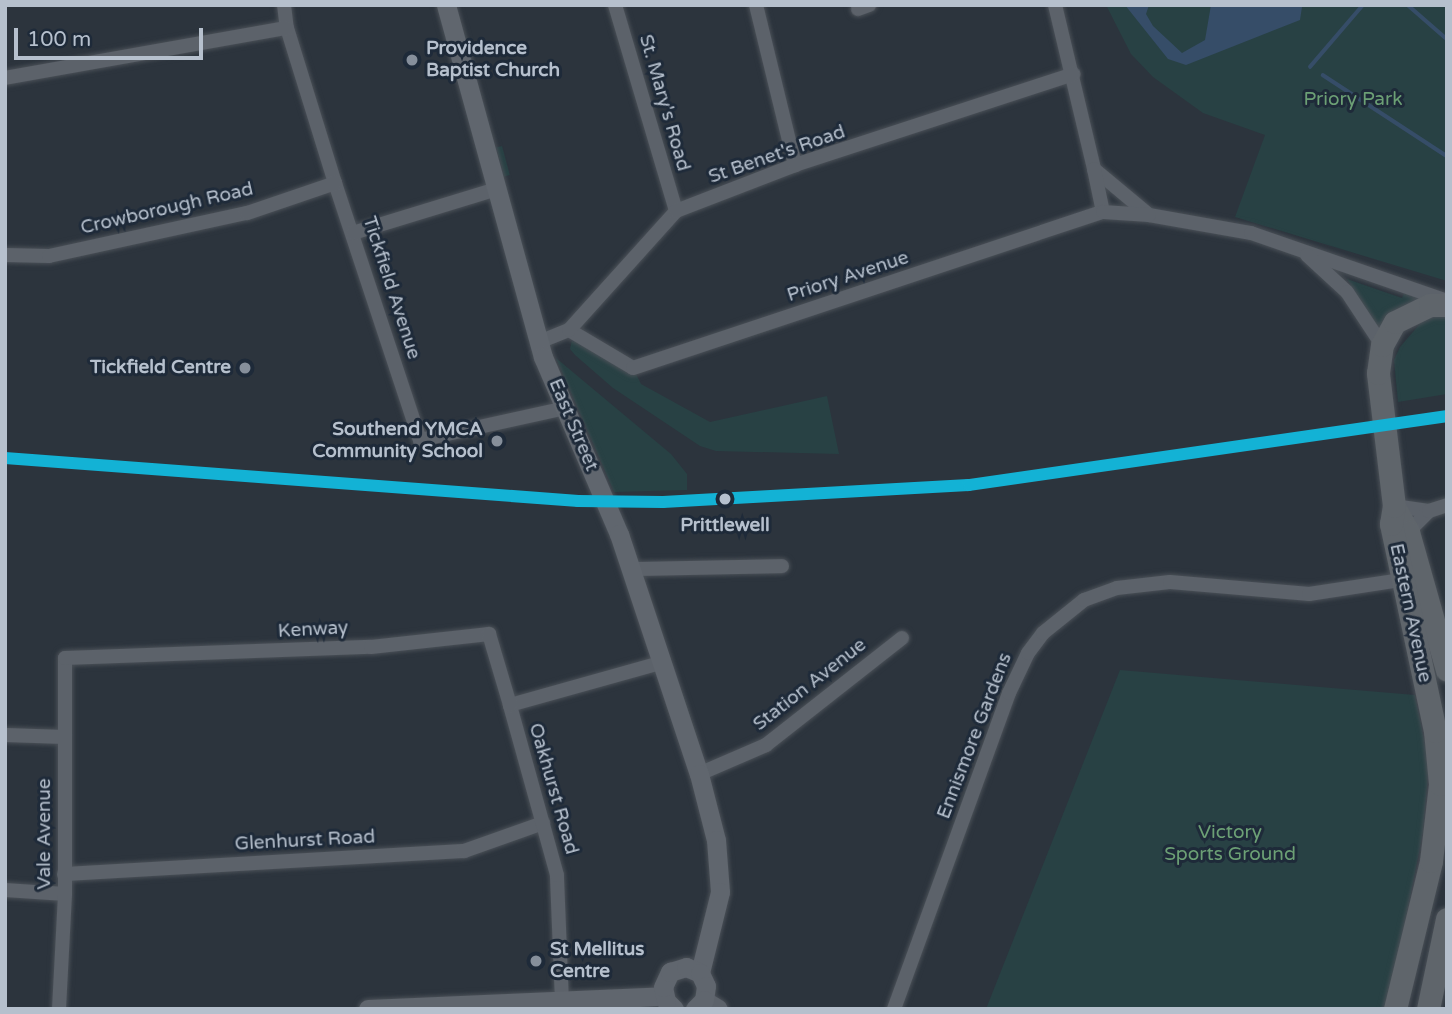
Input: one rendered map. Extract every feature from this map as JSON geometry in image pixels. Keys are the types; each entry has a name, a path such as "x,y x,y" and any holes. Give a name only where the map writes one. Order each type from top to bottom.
{"main road":[{"name":"East Street","path":"446,5 539,342 632,569 699,774 720,869 713,922 700,973"},
{"path":"1382,345 1395,322 1410,312 1447,303"},
{"name":"Eastern Avenue","path":"1382,345 1380,401 1394,506 1391,524 1400,580 1436,731 1440,784 1431,861 1395,1009"},
{"name":"Eastern Avenue","path":"1394,506 1408,532 1447,670"},
{"path":"1428,1009 1447,919"},
{"name":"East Street","path":"669,1002 665,979 678,968 713,922"},
{"path":"678,968 700,973 706,986 706,1006"},
{"path":"368,1009 562,1002 669,1002"}],"street":[{"name":"Tickfield Avenue","path":"284,5 287,28 334,183 353,233 420,440 565,408"},
{"name":"St. Mary's Road","path":"615,5 676,211"},
{"path":"756,5 795,165"},
{"path":"1055,5 1103,212"},
{"path":"5,78 287,28"},
{"name":"St Benet's Road","path":"539,342 569,330 676,211 795,165 1073,74"},
{"path":"1094,169 1149,215"},
{"name":"Crowborough Road","path":"5,255 49,256 247,213 334,183"},
{"path":"353,233 497,189"},
{"name":"Priory Avenue","path":"569,330 633,368 1103,212 1149,215 1251,233 1447,303"},
{"path":"1300,250 1347,292 1382,345"},
{"path":"1408,532 1429,511 1447,505"},
{"path":"1394,506 1429,511"},
{"path":"632,569 782,566"},
{"name":"Ennismore Gardens","path":"894,1009 1009,693 1043,632 1084,600 1117,588 1170,582 1309,594 1400,580"},
{"name":"Kenway","path":"65,658 144,659 371,647 489,634 510,705"},
{"name":"Station Avenue","path":"699,774 766,745 902,638"},
{"name":"Vale Avenue","path":"59,1009 65,894 65,658"},
{"name":"Oakhurst Road","path":"562,1002 557,875 510,705 664,662"},
{"path":"5,734 65,737"},
{"name":"Glenhurst Road","path":"64,874 464,851 543,823"},
{"path":"5,890 65,894"}],"green space":[{"name":"Priory Park","path":"1106,5 1447,5 1447,281 1235,217 1265,135 1203,113 1153,77 1131,54"},
{"path":"502,146 510,175 504,177 496,148"},
{"path":"1347,279 1402,298 1406,289 1434,297 1380,331"},
{"path":"1447,314 1447,394 1398,402 1394,360 1400,347 1425,318"},
{"path":"572,340 633,368 641,384 710,422 827,396 839,454 716,451 700,446 613,388 575,355 570,349"},
{"path":"556,358 671,454 687,474 687,490 614,492"},
{"name":"Victory Sports Ground","path":"1120,670 1415,695 1429,764 1423,832 1388,1009 986,1009"}],"water":[{"path":"1125,5 1149,5 1146,14 1153,26 1182,53 1205,40 1211,5 1302,7 1300,20 1186,65 1168,59"}],"waterway":[{"path":"1310,67 1363,5"},
{"path":"1408,5 1447,39"},
{"path":"1323,75 1447,156"}],"transit line":[{"path":"5,458 578,501 663,502 969,485 1447,416"}],"place":[{"name":"Providence Baptist Church","path":"412,60"},
{"name":"Tickfield Centre","path":"245,368"},
{"name":"Southend YMCA Community School","path":"497,441"},
{"name":"Prittlewell","path":"725,499"},
{"name":"St Mellitus Centre","path":"536,961"}]}
